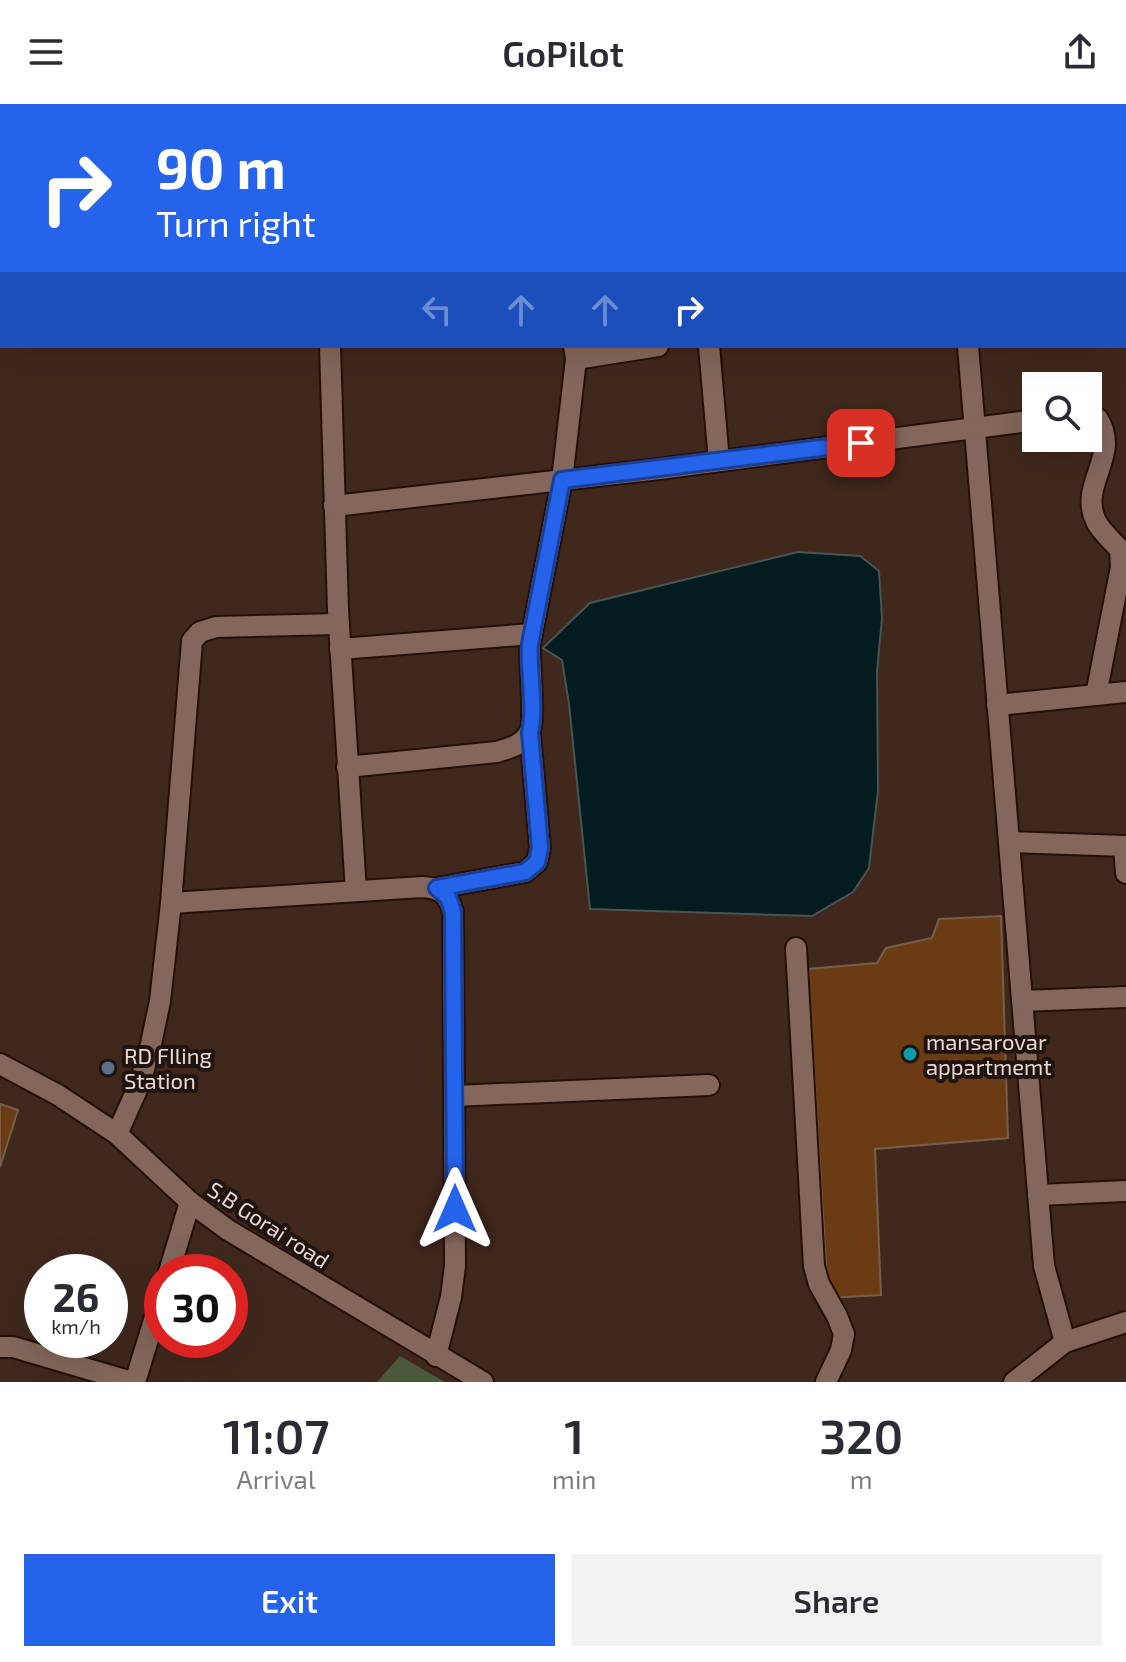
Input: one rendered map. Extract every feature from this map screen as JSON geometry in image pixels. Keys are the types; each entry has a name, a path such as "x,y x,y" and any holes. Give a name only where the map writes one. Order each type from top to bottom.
{"street":[{"path":"330,348 340,649 356,891"},
{"path":"171,903 437,888 525,872 537,862 540,848 528,667 562,480 575,352 630,348"},
{"path":"709,348 719,461"},
{"path":"968,348 1044,1266 1065,1342"},
{"path":"334,506 1022,422"},
{"path":"1096,695 1121,559 1120,550 1097,525 1092,511 1091,494 1104,451 1106,433 1102,426"},
{"path":"117,1134 140,1083 160,1001 192,641 200,632 216,627 339,624"},
{"path":"340,649 532,634"},
{"path":"997,705 1126,692"},
{"path":"347,767 497,752 517,745 530,733"},
{"path":"1009,842 1125,846 1126,873"},
{"path":"436,1356 451,1297 455,1266 453,912 448,897 437,888"},
{"path":"796,948 814,1266 819,1284 844,1334 841,1350 826,1382"},
{"path":"1022,1001 1126,997"},
{"name":"S.B Gorai road","path":"0,1064 58,1095 117,1134 190,1202 228,1230 483,1382"},
{"path":"454,1096 709,1085"},
{"path":"1038,1195 1126,1191"},
{"path":"174,1254 190,1202"},
{"path":"1014,1382 1065,1342 1126,1322"},
{"path":"0,1347 13,1347 133,1382 144,1349"}],"green space":[{"path":"400,1356 445,1382 377,1382"}],"water":[{"path":"798,552 860,556 879,571 882,618 877,671 878,790 869,868 853,892 812,916 590,909 562,660 543,648 590,603"}],"building":[{"name":"mansarovar appartmemt","path":"1001,916 1008,1138 875,1149 881,1295 828,1298 808,969 877,963 886,948 932,938 939,919"},
{"path":"0,1104 18,1110 0,1167"}],"place":[{"name":"mansarovar appartmemt","path":"910,1054"},
{"name":"RD FIling Station","path":"108,1068"}],"route":[{"path":"455,1209 453,912 448,897 437,888 525,872 537,862 540,848 528,667 562,480 861,443"}]}
